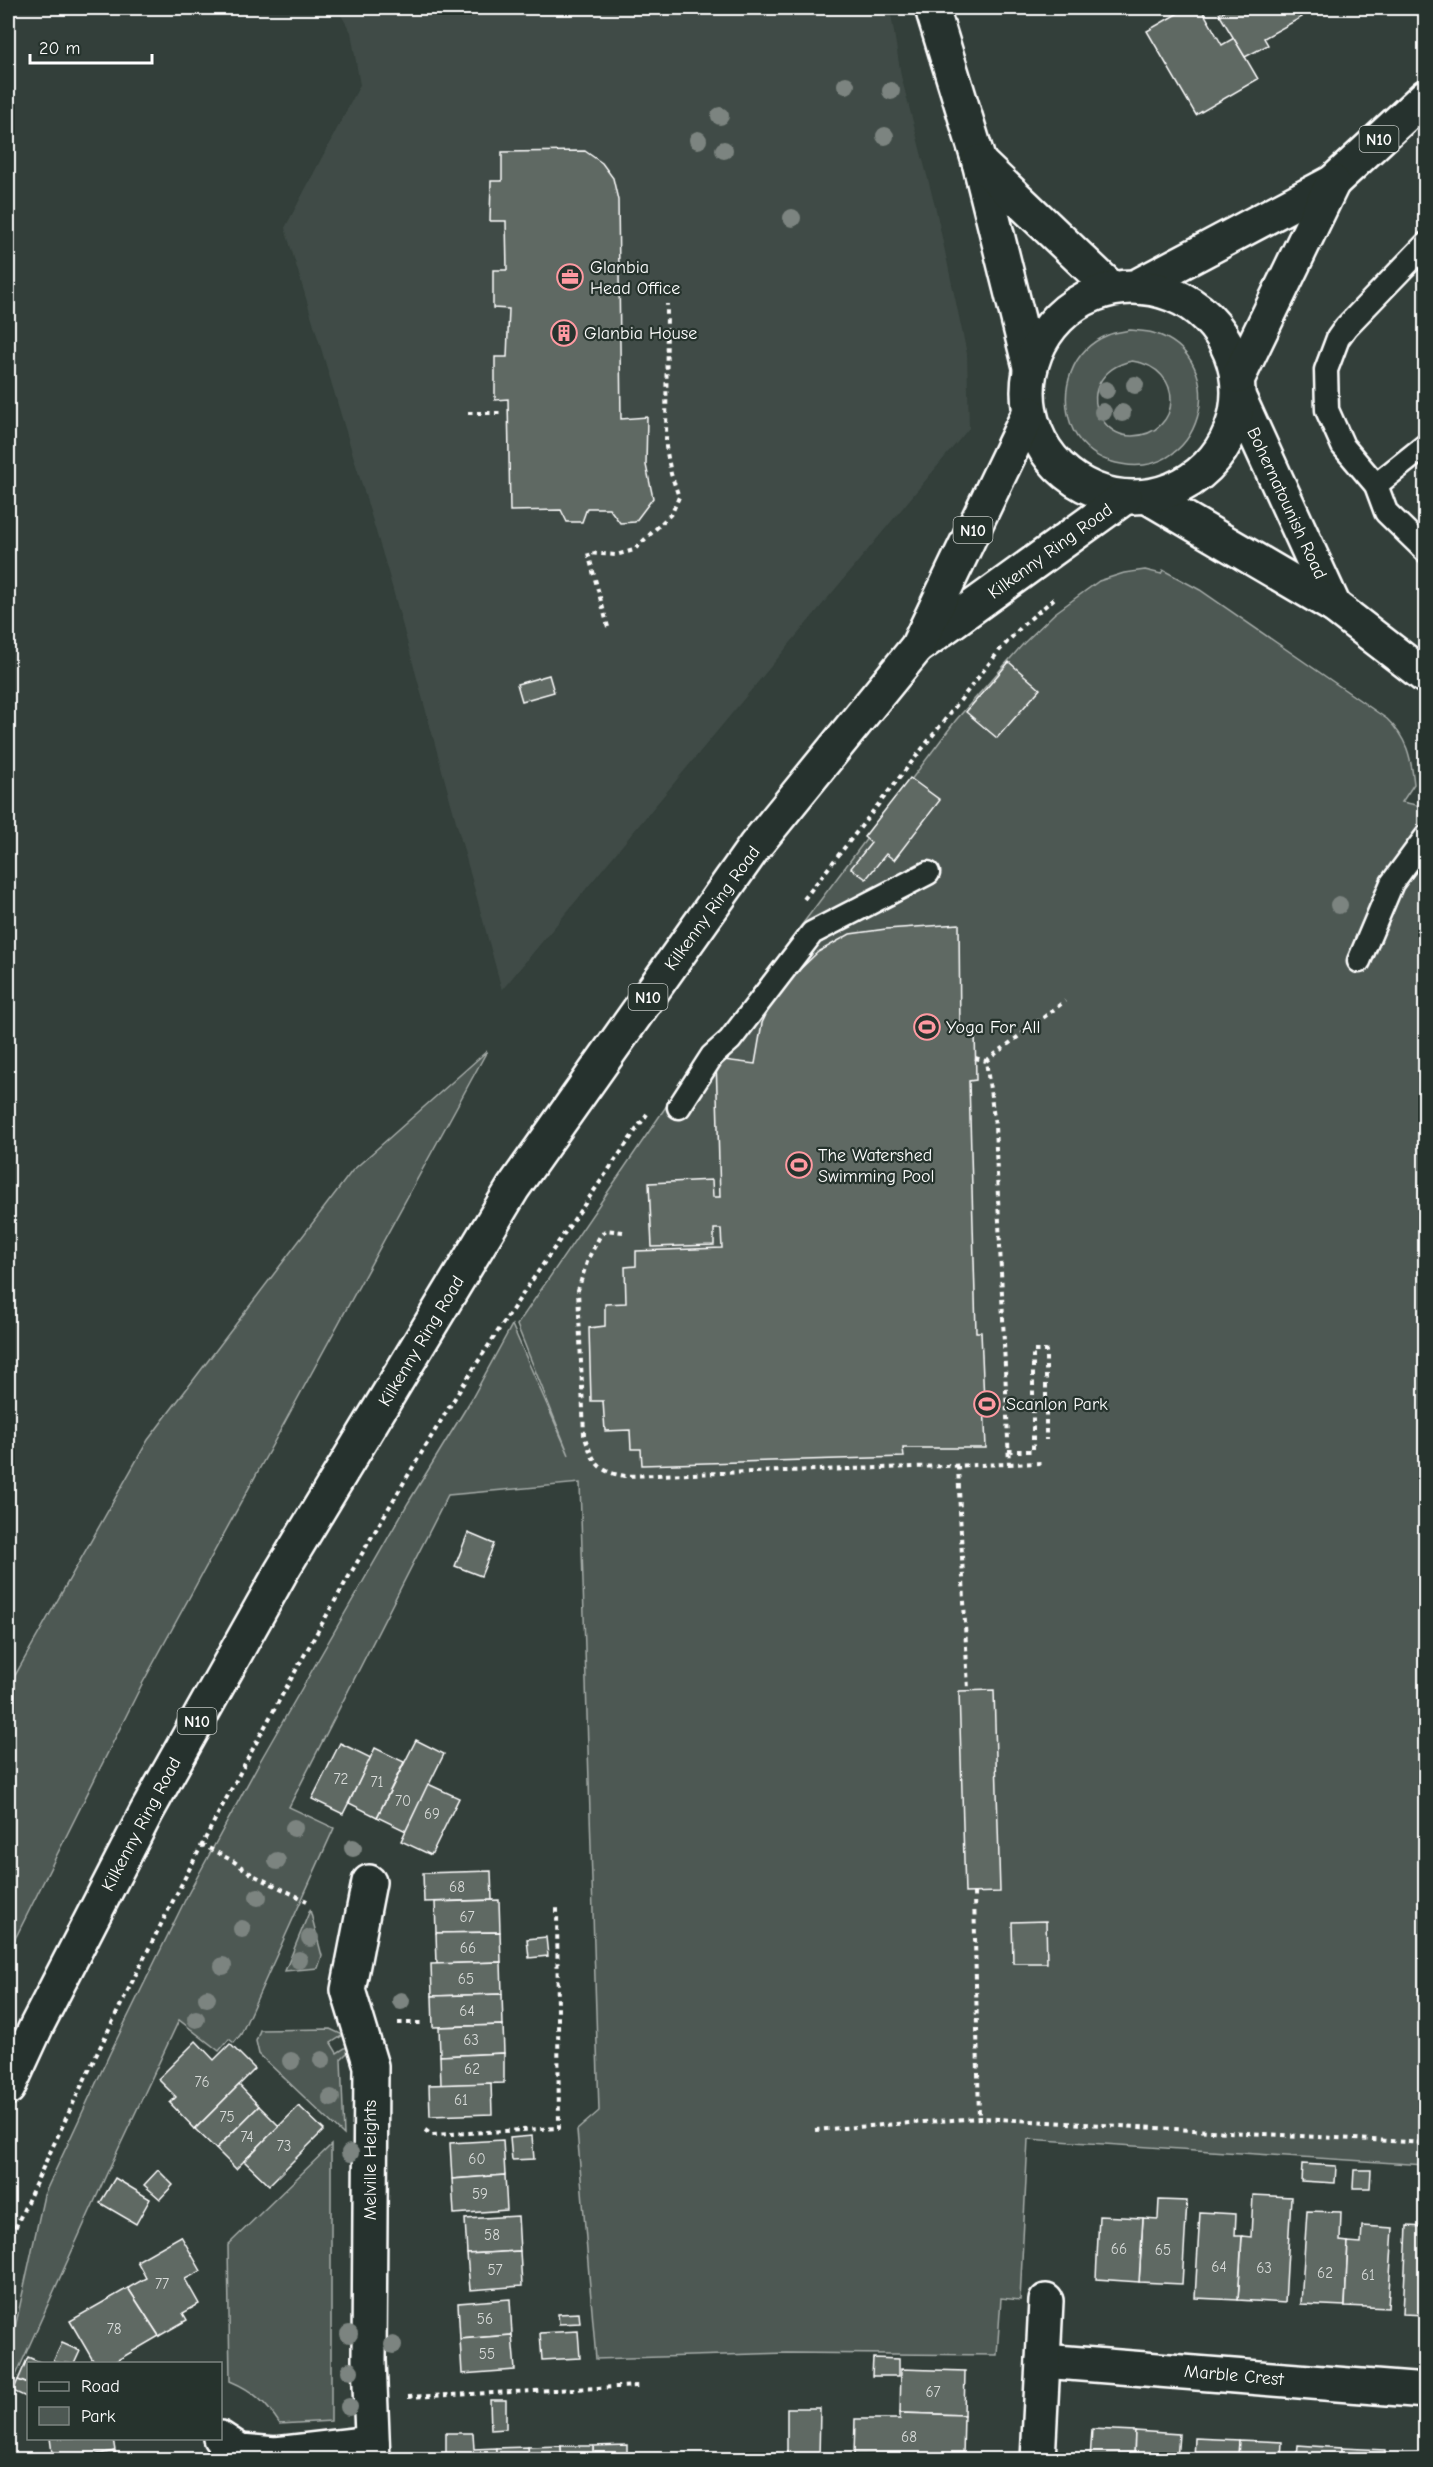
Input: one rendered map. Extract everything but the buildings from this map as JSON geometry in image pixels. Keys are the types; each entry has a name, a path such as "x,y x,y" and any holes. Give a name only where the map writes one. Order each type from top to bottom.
{"main road":[{"path":"932,8 979,162 1030,367"},
{"name":"N10","path":"1333,183 1239,388 1231,435 1211,464 1182,486 1137,497 1092,490 1063,471 1042,445 1029,414 1027,390 1030,367 1041,339 1059,316 1083,298 1125,287 1333,183 1425,96"},
{"path":"979,162 1125,287 1174,293 1205,313 1227,341 1239,388"},
{"name":"Bohernatounish Road","path":"1239,388 1334,606"},
{"name":"Kilkenny Ring Road","path":"8,2088 37,2025 146,1813 281,1572 513,1188 755,846 917,647 1029,414"},
{"name":"Bohernatounish Road","path":"1137,497 1334,606 1425,677"},
{"name":"Kilkenny Ring Road","path":"917,647 1137,497"},
{"name":"Melville Heights","path":"222,2439 240,2451 276,2454 372,2451 369,2360 371,2066 348,1990 369,1882"},
{"path":"1038,2460 1046,2301"},
{"name":"Marble Crest","path":"1043,2361 1425,2391"}],"lane":[{"path":"1425,244 1346,327 1338,338 1326,370 1327,410 1343,446 1376,485 1386,512 1425,551"},
{"path":"1376,485 1425,445"},
{"path":"1359,961 1392,883 1425,837"},
{"path":"679,1107 712,1056 730,1040 812,933 928,873"}],"path":[{"path":"608,627 588,553 616,555 634,550 672,513 679,497 671,474 666,447 667,304"},
{"path":"468,413 503,413"},
{"path":"799,906 999,651 1024,624 1060,593"},
{"path":"986,1061 1065,1001"},
{"path":"975,1058 986,1061"},
{"path":"986,1061 995,1125 1009,1464"},
{"path":"8,2244 99,2047 201,1844 320,1627 455,1399 508,1316 654,1104"},
{"path":"623,1232 606,1230 600,1236 588,1259 578,1290 584,1435 596,1464 607,1473 625,1476 1042,1463"},
{"path":"1008,1451 1033,1451 1034,1351 1046,1351 1046,1440"},
{"path":"958,1466 968,1691"},
{"path":"201,1844 253,1875 307,1901"},
{"path":"974,1893 979,2118"},
{"path":"425,2130 432,2134 559,2128 557,1906"},
{"path":"396,2023 424,2023"},
{"path":"815,2130 979,2118 1425,2143"},
{"path":"404,2397 638,2386"}],"shaded area":[{"name":"Glanbia House","path":"337,8 890,8 901,76 936,210 967,354 969,428 502,990 387,568 285,228 360,85 351,32"}],"green space":[{"path":"1130,330 1153,333 1179,347 1194,367 1200,392 1197,417 1186,440 1167,457 1141,465 1109,461 1092,452 1081,443 1071,425 1068,412 1067,398 1071,372 1085,350 1111,334","holes":["1132,361 1150,366 1162,376 1169,388 1171,401 1168,414 1161,425 1149,433 1132,436 1116,432 1104,422 1098,412 1096,393 1099,384 1112,369 1121,364"]},
{"name":"Scanlon Park","path":"1145,570 1161,574 1163,570 1200,590 1387,719 1404,741 1411,765 1414,784 1402,802 1426,807 1425,2165 1028,2139 1020,2300 1001,2298 997,2355 786,2353 596,2359 577,2130 599,2111 580,1483 448,1495 289,1807 334,1828 241,2034 234,2043 229,2039 219,2051 179,2020 8,2393 8,2360 44,2195 110,2053 188,1894 259,1763 408,1503 471,1400 512,1325 569,1455 517,1325 676,1092 956,720 1024,643 1055,613 1099,581 1124,573"},
{"path":"487,1051 141,1686 8,1953 8,1688 148,1440 352,1171"},
{"path":"310,1910 322,1956 318,1968 285,1971"},
{"path":"330,2029 343,2035 331,2043 337,2053 348,2046 350,2050 341,2059 344,2135 259,2054 256,2041 260,2030"},
{"path":"331,2145 331,2421 280,2424 259,2398 230,2381 228,2245"}],"place":[{"name":"Glanbia Head Office","path":"570,277"},
{"name":"Glanbia House","path":"564,333"},
{"name":"Yoga For All","path":"927,1027"},
{"name":"The Watershed Swimming Pool","path":"799,1165"},
{"name":"Scanlon Park","path":"987,1404"}]}
